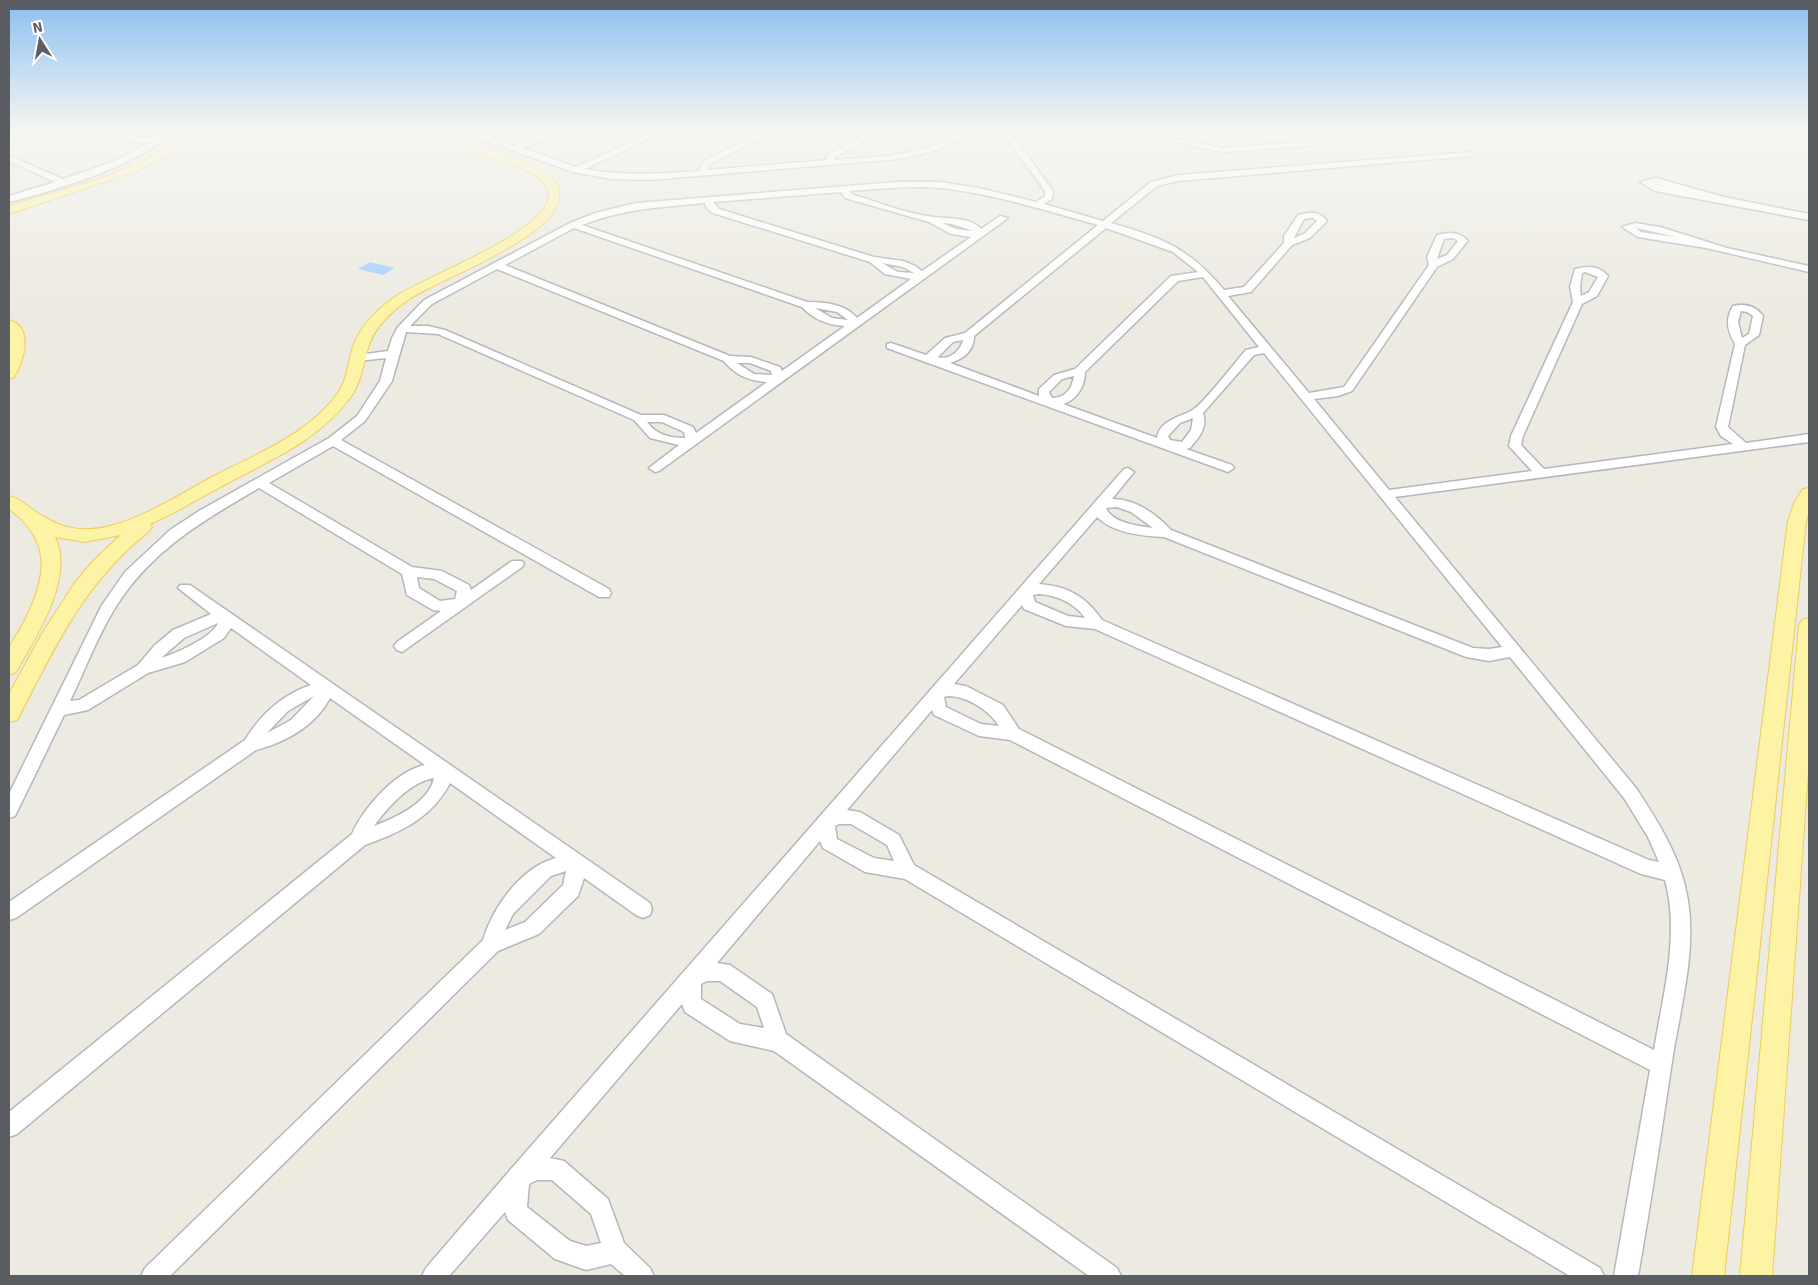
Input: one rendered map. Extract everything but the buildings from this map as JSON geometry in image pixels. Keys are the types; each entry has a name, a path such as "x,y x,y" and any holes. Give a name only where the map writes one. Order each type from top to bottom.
{"main road":[{"path":"9,210 67,190"},
{"path":"9,501 59,533 79,536 102,534 134,524 172,506 274,451 320,420 346,394 367,333 395,302 428,281 524,234 542,220 550,210 554,198 554,190"},
{"path":"9,324 18,338 15,364 9,374"},
{"path":"1708,1276 1797,520 1809,493"},
{"path":"9,714 17,684 72,600 96,568 134,533 172,506"},
{"path":"9,667 42,602 52,577 49,545 32,516"},
{"path":"1756,1276 1809,625"}],"street":[{"path":"9,198 33,190"},
{"path":"9,812 109,605 130,575 150,554 175,534 333,441 360,418 377,397 386,381 392,354 402,329 415,313 428,302 574,225 598,215 636,206 831,190"},
{"path":"845,190 848,196 932,220 941,227 962,234 980,234"},
{"path":"972,190 1037,205 1156,240 1190,260 1205,274 1386,494 1630,794 1646,817 1673,874 1679,901 1680,930 1677,972 1663,1066 1626,1276"},
{"path":"1037,205 1049,196 1048,190"},
{"path":"936,362 932,358 932,354 949,340 969,335 1145,190"},
{"path":"1667,190 1723,199 1809,217"},
{"path":"1698,190 1723,199"},
{"path":"708,199 710,207 716,211 873,260 881,269 903,277 921,276"},
{"path":"655,468 1002,218"},
{"path":"574,225 806,305 814,315 836,323 856,323"},
{"path":"1711,246 1684,236 1639,226 1627,227 1638,234 1711,246 1809,269"},
{"path":"1221,294 1247,290 1289,243"},
{"path":"496,265 728,358 736,370 760,380 779,378"},
{"path":"1306,398 1338,393 1348,389 1434,265"},
{"path":"1047,402 1043,391 1058,377 1079,371 1175,278 1205,274"},
{"path":"1542,474 1515,446 1517,436 1578,302"},
{"path":"402,329 428,329 441,332 639,418 664,419 689,430 692,441"},
{"path":"936,362 951,361 967,347 970,341 969,335"},
{"path":"1740,344 1722,427 1726,433 1744,447"},
{"path":"891,346 1228,468"},
{"path":"1197,414 1200,421 1199,428 1186,445 1170,446 1164,442 1162,436 1176,420 1197,414 1250,352 1266,349"},
{"path":"358,358 392,354"},
{"path":"1047,402 1064,400 1078,384 1080,378 1079,371"},
{"path":"639,418 646,431 670,442 692,441"},
{"path":"1386,494 1809,438"},
{"path":"333,441 604,593"},
{"path":"434,1276 1128,472"},
{"path":"260,483 408,572 437,574 464,589 462,604"},
{"path":"1099,506 1106,503 1117,503 1150,516 1166,533"},
{"path":"1099,506 1099,511 1103,518 1138,531 1166,533 1471,653 1489,655 1513,651"},
{"path":"402,646 517,564"},
{"path":"408,572 412,591 438,606 462,604"},
{"path":"185,588 643,909"},
{"path":"1024,592 1033,588 1046,588 1081,603 1097,624"},
{"path":"1024,592 1029,606 1066,621 1097,624 1647,868 1673,874"},
{"path":"59,709 82,706 143,669 180,658 219,634 225,625 225,616"},
{"path":"9,912 251,745 278,736 317,708 324,698 326,687"},
{"path":"937,694 946,690 960,690 997,709 1013,734"},
{"path":"937,694 936,702 940,711 979,730 1013,734 1663,1066"},
{"path":"9,1126 359,839 399,825 406,820 438,792 443,780 444,769"},
{"path":"359,839 366,823 377,808 416,774 444,769"},
{"path":"826,822 838,817 854,817 893,840 908,871"},
{"path":"826,822 829,843 871,866 908,871 1592,1276"},
{"path":"153,1276 491,945 532,928 571,890 575,876 575,861"},
{"path":"491,945 497,926 506,908 545,869 575,861"},
{"path":"692,978 706,972 723,972 765,1000 778,1041"},
{"path":"692,978 690,990 692,1005 736,1034 778,1041 1109,1276"},
{"path":"519,1177 536,1169 556,1169 600,1207 614,1251 642,1276"},
{"path":"519,1177 516,1193 516,1212 563,1251 586,1258 614,1251"}],"water":[{"path":"370,262 395,268 383,275 358,269"}]}
